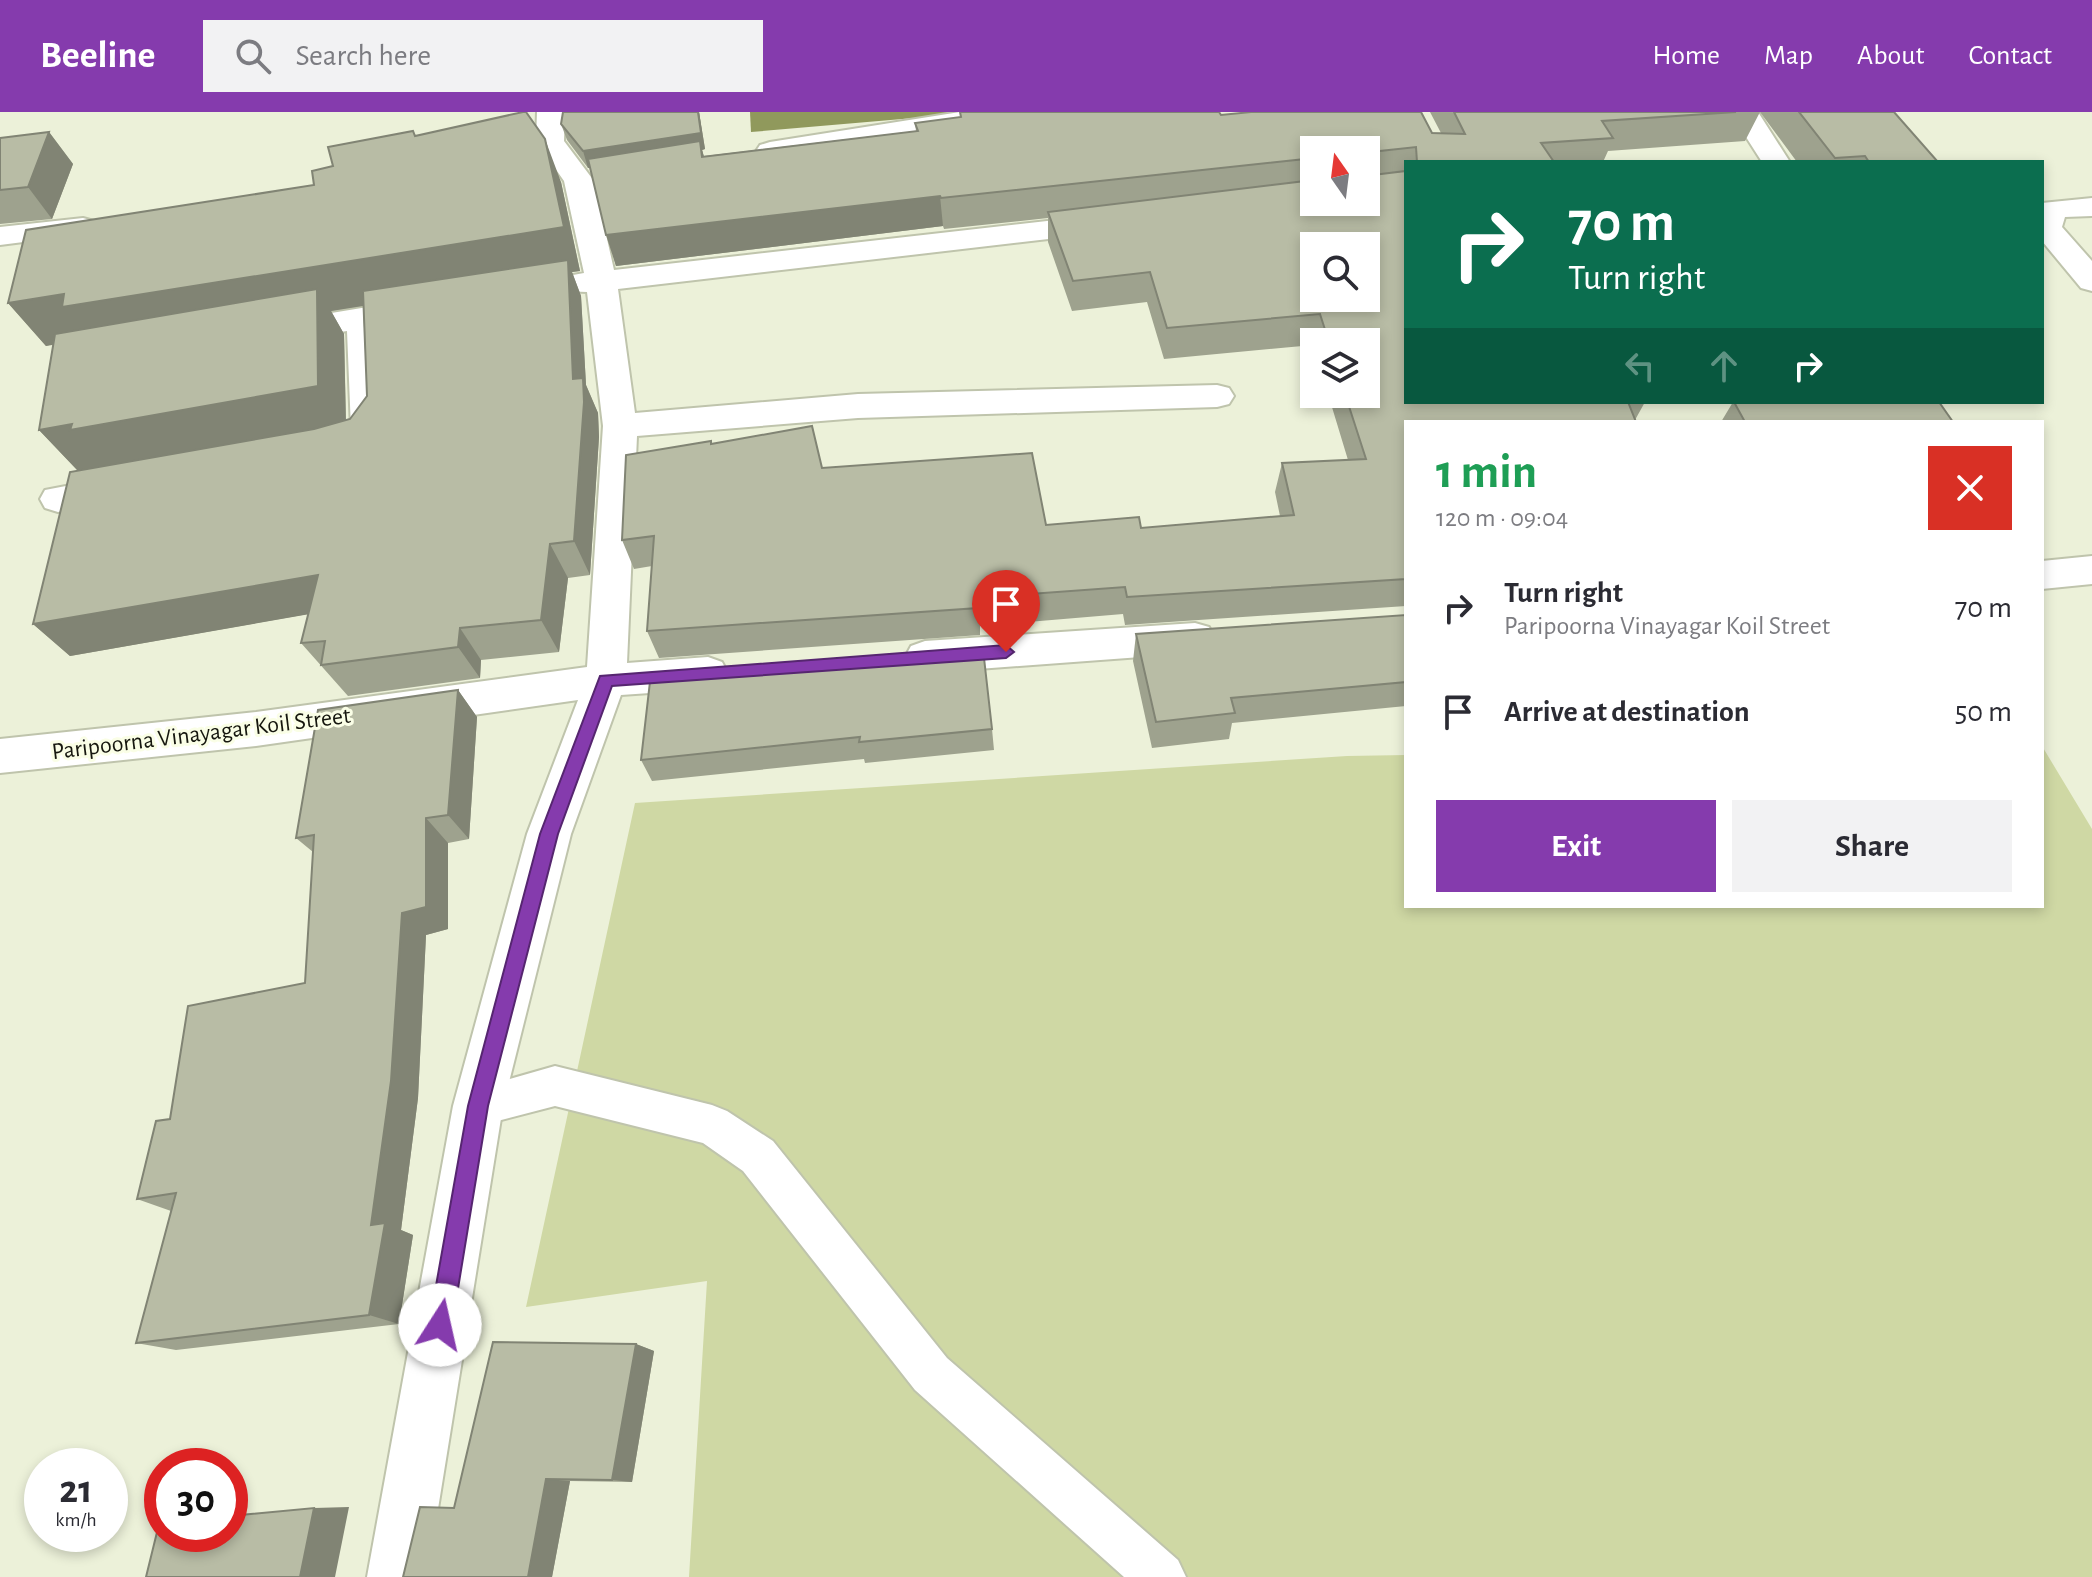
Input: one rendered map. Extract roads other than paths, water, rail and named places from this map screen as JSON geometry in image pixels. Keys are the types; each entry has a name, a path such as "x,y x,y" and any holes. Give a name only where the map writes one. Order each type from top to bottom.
{"street":[{"path":"749,154 1012,112"},
{"path":"1744,112 1775,160"},
{"path":"397,1577 478,1106 549,834 606,680 620,426 601,280 594,179 540,134"},
{"path":"2092,207 2053,209 2047,228 2092,281"},
{"path":"544,289 1140,219"},
{"path":"0,236 113,222"},
{"path":"242,338 454,303"},
{"path":"322,452 360,442 369,432 363,317"},
{"path":"620,426 858,406 1217,396"},
{"path":"58,499 151,482"},
{"path":"2044,575 2092,570"},
{"path":"888,660 1233,635"},
{"name":"Paripoorna Vinayagar Koil Street","path":"0,756 256,729 606,680 747,670"}],"lane":[{"path":"478,1106 555,1086 712,1125 758,1156 931,1374 1161,1577"}]}
